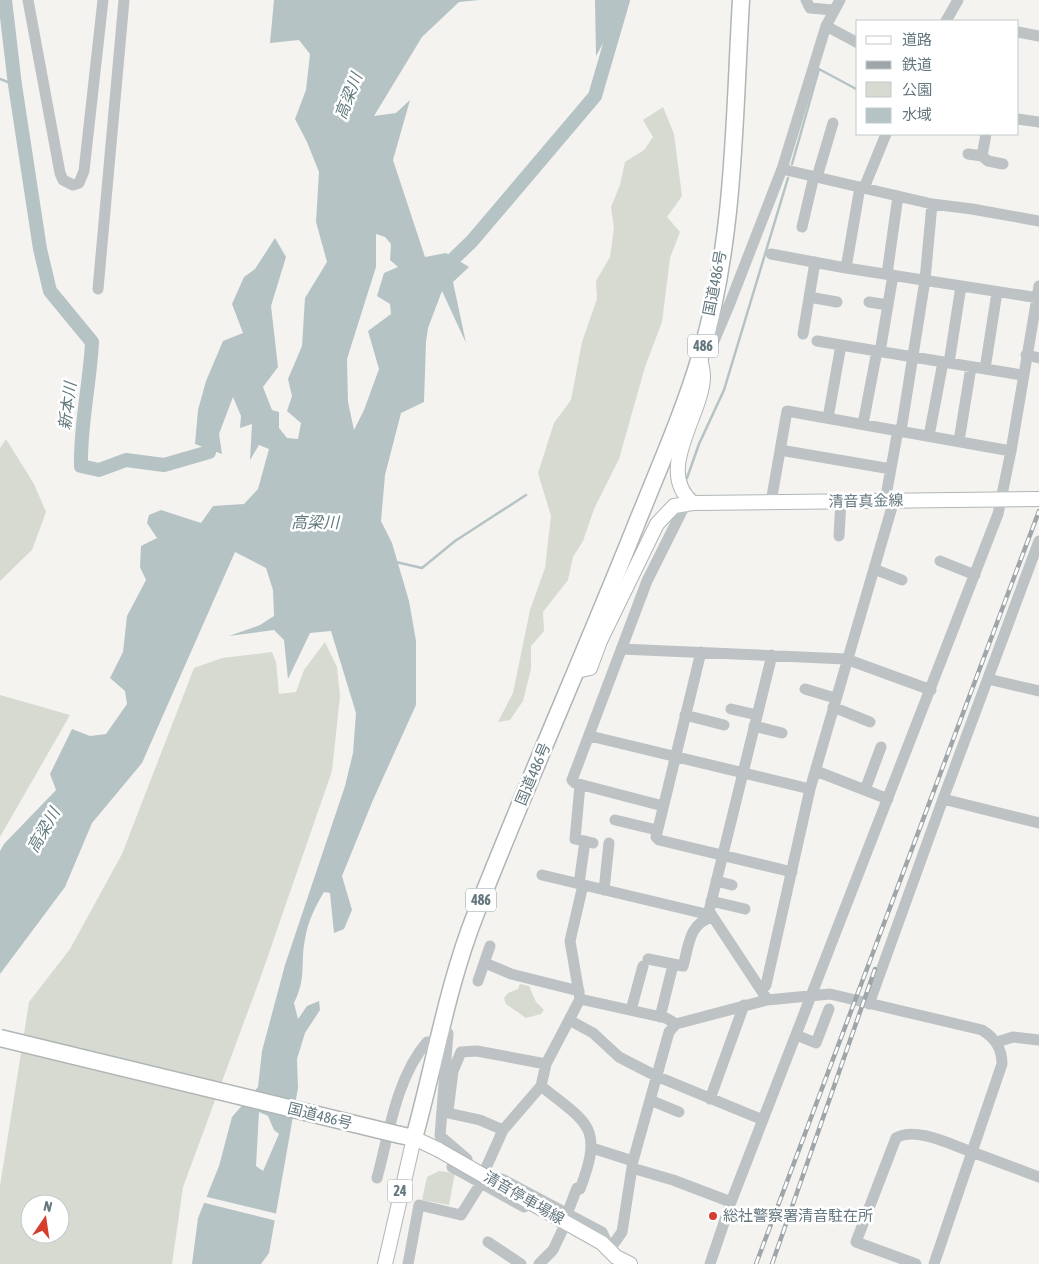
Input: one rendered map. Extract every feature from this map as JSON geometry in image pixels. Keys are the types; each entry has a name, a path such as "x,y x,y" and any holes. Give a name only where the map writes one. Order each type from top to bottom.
{"highway":[{"name":"国道486号","path":"0,1038 407,1137 437,1042 454,974 479,905 658,471 700,357 715,292 728,216 741,0"}],"main road":[{"path":"577,671 590,668 600,641 661,517 677,480 679,458 703,378 700,357"},
{"path":"677,480 680,490 689,503"},
{"name":"清音真金線","path":"661,517 674,506 689,503 1039,499"},
{"name":"清音停車場線","path":"407,1137 439,1150 630,1264"},
{"name":"24","path":"385,1264 407,1137"}],"street":[{"path":"28,0 60,173 63,180 73,185 78,183 84,171 103,0"},
{"path":"98,289 124,0"},
{"path":"806,0 810,8 833,10"},
{"path":"703,378 714,341 782,169 826,26 840,0"},
{"path":"949,20 958,0"},
{"path":"826,26 856,42"},
{"path":"1019,32 1039,34"},
{"path":"1019,119 1039,122"},
{"path":"802,227 815,177 833,123"},
{"path":"846,268 862,188 886,135"},
{"path":"982,156 986,135"},
{"path":"968,154 982,156 988,161 1003,164"},
{"path":"782,169 932,204 972,209 1039,222"},
{"path":"863,424 888,305 898,196"},
{"path":"764,995 810,789 846,659 874,569 889,500 891,469 914,357 925,280 932,204"},
{"path":"710,1264 731,1202 975,575 1001,499 1038,294 997,292 771,254"},
{"path":"803,334 815,262"},
{"path":"929,436 961,286"},
{"path":"985,369 997,292"},
{"path":"809,297 837,302"},
{"path":"869,302 888,305"},
{"path":"700,357 714,341"},
{"path":"817,341 1022,375"},
{"path":"828,418 841,345"},
{"path":"1026,355 1039,358"},
{"path":"959,441 972,367"},
{"path":"771,502 787,411 1011,450"},
{"path":"780,450 891,469"},
{"path":"839,536 841,501"},
{"path":"663,806 580,784 572,780 647,581 689,503"},
{"path":"869,1004 988,679 1035,567 1039,541"},
{"path":"940,560 975,575"},
{"path":"874,569 902,580"},
{"path":"621,649 846,659 930,690"},
{"path":"700,652 656,837 659,840 792,872"},
{"path":"764,995 711,916 711,901 772,655"},
{"path":"988,679 1039,691"},
{"path":"805,689 870,722"},
{"path":"730,708 782,732"},
{"path":"685,715 724,724"},
{"path":"590,736 810,789"},
{"path":"865,790 881,747"},
{"path":"816,771 888,799"},
{"path":"485,1170 503,1130 541,1086 546,1064 570,1021 580,995 570,942 589,842 575,839 580,784"},
{"path":"943,798 1039,823"},
{"path":"615,820 657,830"},
{"path":"604,890 609,843"},
{"path":"542,876 711,916"},
{"path":"716,881 732,885"},
{"path":"711,901 745,909"},
{"path":"631,1010 646,962 683,966 692,931 706,918 711,916"},
{"path":"478,981 490,946"},
{"path":"485,963 511,974 660,1017 676,1024"},
{"path":"660,1017 673,964"},
{"path":"444,1112 445,1044 456,988 454,974"},
{"path":"614,1256 622,1232 633,1165 669,1032 676,1024 744,1005 764,995 812,995 846,996 869,1004 982,1030 997,1042 1001,1050 1002,1064 934,1264"},
{"path":"710,1098 744,1005"},
{"path":"796,1035 816,1043 829,1010"},
{"path":"570,1021 593,1033 619,1057 656,1076 763,1120"},
{"path":"997,1042 1014,1037 1039,1040"},
{"path":"377,1178 401,1091 418,1052 426,1042 437,1042"},
{"path":"546,1064 477,1051 461,1052 453,1071 440,1136 459,1155 602,1232 614,1256"},
{"path":"541,1086 584,1123 592,1136 590,1164 580,1189 577,1188 567,1214"},
{"path":"650,1100 679,1112"},
{"path":"444,1112 480,1120 503,1130"},
{"path":"916,1264 856,1242 880,1175 896,1138 904,1132 972,1152 1039,1177"},
{"path":"592,1148 731,1202"},
{"path":"459,1155 452,1167 614,1256"},
{"path":"408,1264 420,1205 461,1215 482,1183"},
{"path":"539,1264 553,1250 563,1229"},
{"path":"488,1242 521,1264"}],"green space":[{"path":"663,107 674,134 682,196 667,217 680,232 670,258 662,322 645,367 619,459 594,509 583,541 573,557 568,580 543,612 544,631 531,646 531,669 523,701 510,720 498,722 513,693 530,610 545,568 551,516 538,473 554,423 571,400 582,342 597,299 596,281 610,257 614,228 611,207 620,185 625,162 644,150 653,137 643,120"},
{"path":"6,439 34,484 46,512 32,550 0,581 0,448"},
{"path":"325,642 337,667 340,696 332,771 261,976 183,1187 172,1264 0,1264 0,1186 29,1002 70,949 122,854 194,668 222,658 272,652 276,662 279,694 296,692 304,670"},
{"path":"0,695 70,715 0,837"},
{"path":"520,984 529,986 536,1002 544,1010 541,1014 526,1018 506,1004 504,998 508,993 518,989"},
{"path":"439,1171 455,1173 449,1205 422,1200 427,1177"}],"water":[{"name":"高梁川","path":"274,0 479,0 459,2 422,37 374,116 396,113 410,100 393,160 425,257 446,253 469,267 453,282 466,343 442,291 428,328 424,402 401,413 385,475 381,521 392,543 409,601 416,641 416,705 373,800 342,876 352,910 344,929 334,933 330,893 324,892 306,932 300,986 294,1003 298,1019 307,1006 319,1001 320,1010 305,1033 297,1059 298,1088 269,1253 261,1264 192,1264 198,1218 219,1166 232,1117 258,1087 262,1051 285,965 345,786 353,753 356,713 331,631 310,633 288,679 284,640 274,630 229,636 260,625 274,616 273,590 266,568 235,552 142,763 92,823 65,887 0,974 0,851 4,844 56,790 50,774 72,729 90,736 106,734 127,704 125,691 110,678 123,652 127,616 146,580 140,567 141,546 157,538 147,523 149,515 161,510 201,523 213,506 244,504 258,489 269,449 259,445 250,460 252,424 240,428 241,416 233,397 219,434 222,454 195,444 198,410 206,381 223,341 243,333 232,304 244,277 255,269 275,238 286,257 271,306 278,367 263,387 272,410 279,412 279,428 287,438 298,439 301,423 287,411 292,396 288,379 302,346 305,298 327,262 316,222 319,172 295,119 306,90 310,54 299,40 270,43","holes":["376,234 385,237 391,244 390,260 398,267 384,273 377,296 390,304 391,314 368,331 379,369 364,410 354,430 348,402 347,359 376,267","259,1112 268,1116 274,1130 279,1134 263,1171 256,1166"]},
{"path":"595,0 627,0 596,56"}],"pier":[{"path":"203,1196 278,1214 277,1221 201,1202"}],"waterway":[{"name":"新本川","path":"5,0 15,85 40,249 50,291 92,342 82,435 81,466 99,470 126,460 164,465 209,452 212,431"},
{"path":"442,270 472,241 595,96 623,0"},
{"path":"792,164 819,69 856,89"},
{"path":"0,79 15,85"},
{"path":"687,478 699,444 724,390 788,178"},
{"path":"396,562 422,568 455,541 526,495"}],"railway":[{"path":"756,1264 1039,511"},
{"path":"772,1264 875,969"}],"place":[{"name":"総社警察署清音駐在所","path":"713,1216"}]}
